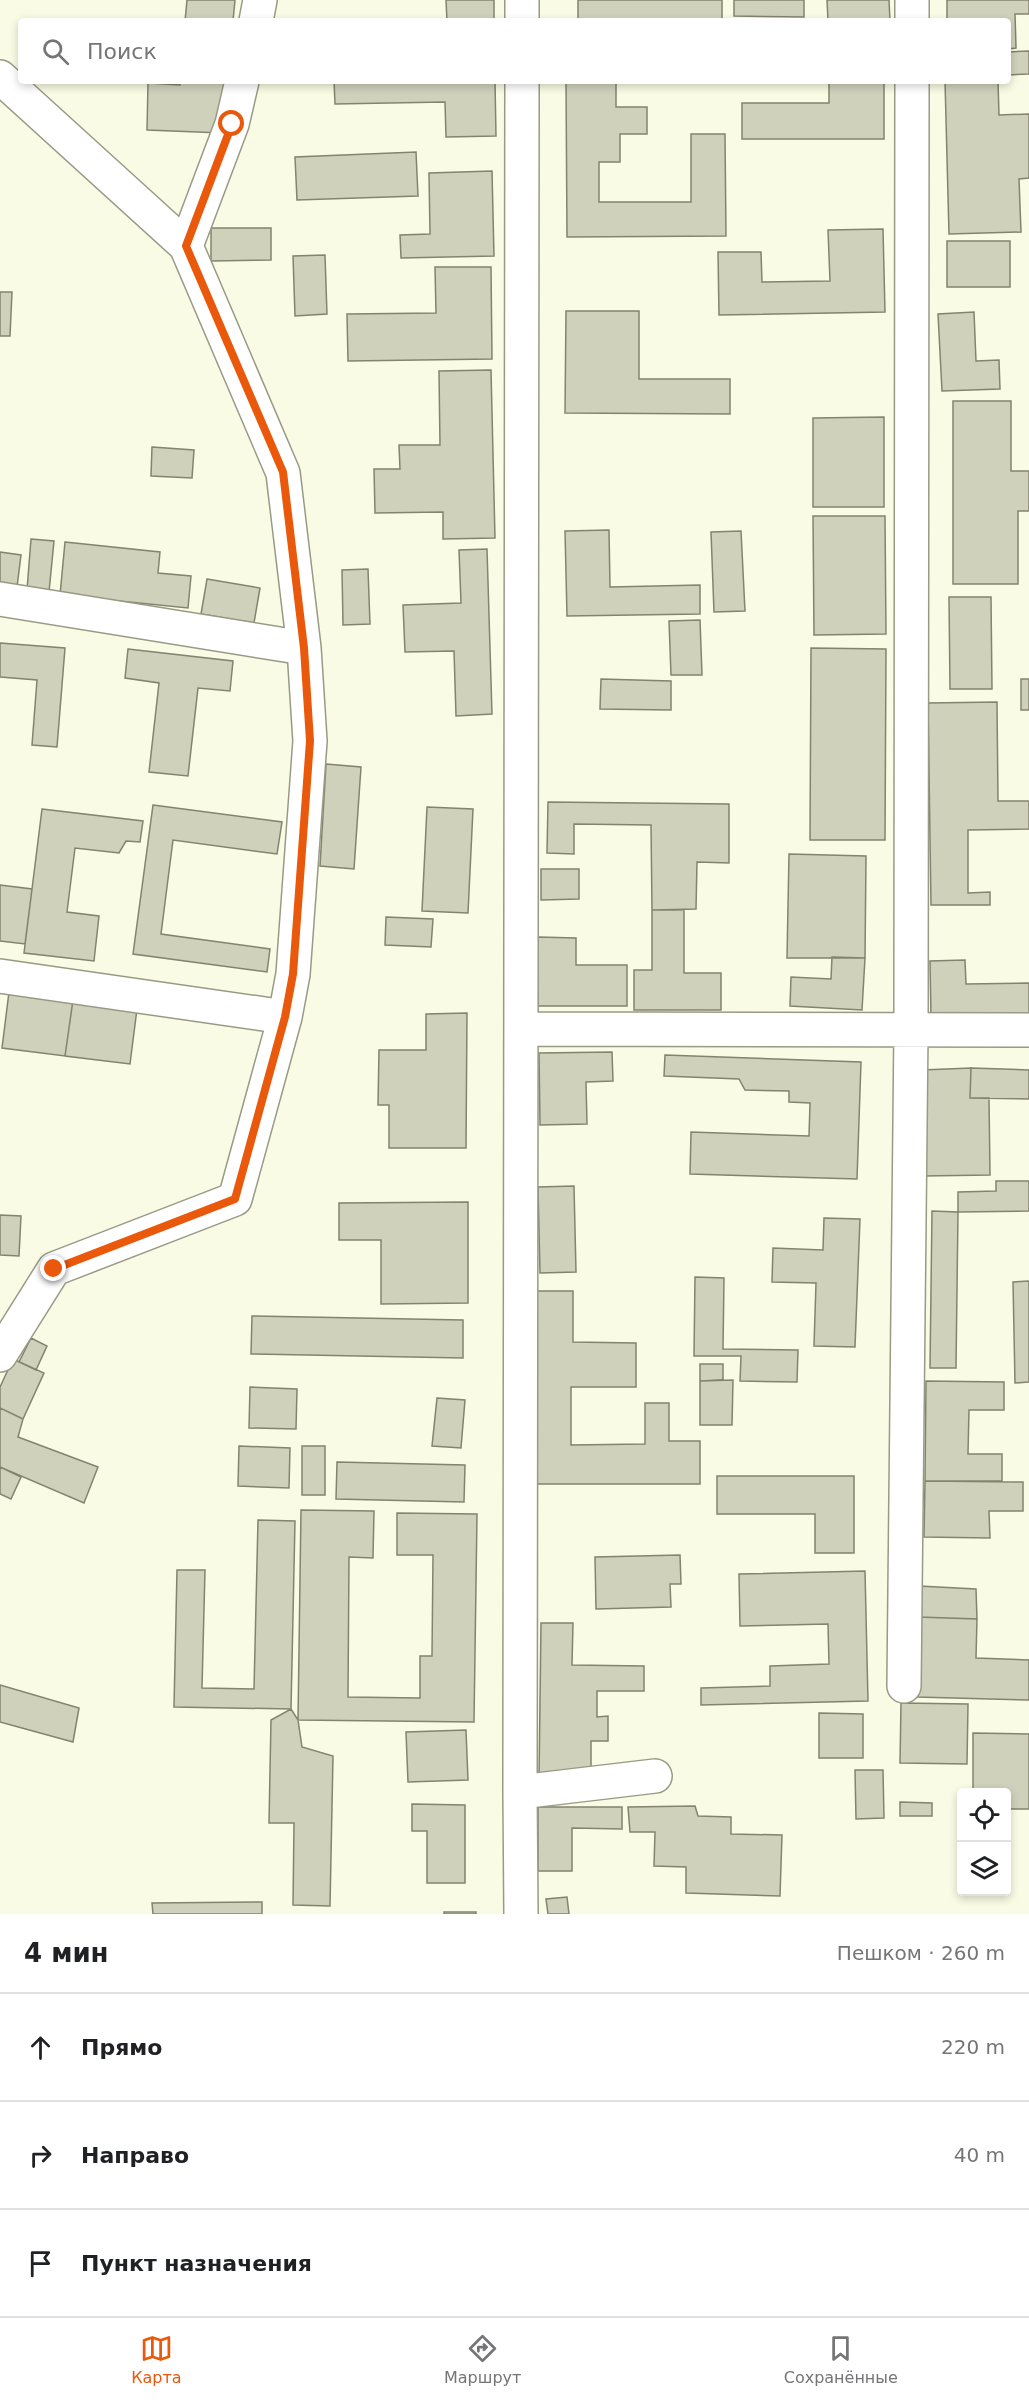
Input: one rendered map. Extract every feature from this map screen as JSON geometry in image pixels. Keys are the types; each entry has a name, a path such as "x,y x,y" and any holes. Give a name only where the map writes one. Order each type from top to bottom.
{"street":[{"path":"257,18 260,0"},
{"path":"522,0 522,18"},
{"path":"912,0 912,18"},
{"path":"0,78 186,246 283,472 304,648 310,741 293,974 285,1017 235,1199 54,1269 0,1355"},
{"path":"186,246 232,124 241,84"},
{"path":"521,1914 522,84"},
{"path":"904,1686 911,1030 912,84"},
{"path":"0,599 304,648"},
{"path":"0,976 285,1017"},
{"path":"522,1029 1029,1030"},
{"path":"520,1792 655,1776"}],"building":[{"path":"187,0 235,0 233,18 185,18"},
{"path":"446,0 494,0 494,18 447,18"},
{"path":"578,0 722,0 722,18 578,18"},
{"path":"734,0 804,0 804,17 734,16"},
{"path":"827,0 889,0 890,18 828,18"},
{"path":"947,0 1029,0 1029,14 1015,14 1016,48 1011,49 1011,18 947,18"},
{"path":"1029,51 1029,74 1011,75 1011,52"},
{"path":"148,84 224,84 222,133 147,130"},
{"path":"334,84 495,84 496,136 446,137 445,102 335,104"},
{"path":"566,84 616,84 616,107 647,107 647,134 620,134 620,162 599,162 599,202 691,202 691,134 725,134 726,236 567,237"},
{"path":"829,84 884,84 884,139 742,139 742,103 829,103"},
{"path":"945,84 998,84 999,115 1029,114 1029,178 1019,179 1021,232 949,234"},
{"path":"416,152 418,196 297,200 295,157"},
{"path":"492,171 494,256 401,258 400,235 430,234 429,173"},
{"path":"211,228 271,228 271,260 211,261"},
{"path":"883,229 885,312 719,315 718,252 761,252 762,282 830,281 828,230"},
{"path":"947,241 1010,241 1010,287 947,287"},
{"path":"325,255 327,314 295,316 293,256"},
{"path":"435,267 491,267 492,359 348,361 347,314 436,313"},
{"path":"0,292 12,292 10,336 0,336"},
{"path":"566,311 639,311 639,379 730,379 730,414 565,413"},
{"path":"974,312 976,361 999,360 1000,389 942,391 938,314"},
{"path":"491,370 495,538 443,539 443,512 375,513 374,469 400,469 399,445 440,445 439,371"},
{"path":"953,401 1011,401 1011,471 1029,471 1029,511 1018,511 1018,584 953,584"},
{"path":"884,417 884,507 813,507 813,418"},
{"path":"152,447 194,450 192,478 151,476"},
{"path":"813,516 885,516 886,634 814,635"},
{"path":"609,530 610,587 700,585 700,614 567,616 565,531"},
{"path":"741,531 745,611 714,612 711,532"},
{"path":"31,539 54,541 49,592 27,590"},
{"path":"65,542 160,552 158,573 191,576 188,608 60,595"},
{"path":"487,549 492,714 456,716 454,651 405,652 403,605 461,603 459,550"},
{"path":"0,552 21,555 17,587 0,585"},
{"path":"368,569 370,624 343,625 342,570"},
{"path":"207,579 260,588 254,623 201,614"},
{"path":"949,597 991,597 992,689 950,689"},
{"path":"700,620 702,675 671,675 669,621"},
{"path":"0,643 65,648 57,747 32,745 37,680 0,677"},
{"path":"811,648 886,649 885,840 810,840"},
{"path":"128,649 233,661 230,691 198,688 188,776 149,772 159,683 125,678"},
{"path":"601,679 671,681 671,710 600,709"},
{"path":"1021,679 1029,679 1029,710 1021,710"},
{"path":"997,702 998,801 1029,801 1029,829 968,830 968,893 990,892 990,905 931,905 928,703"},
{"path":"326,764 361,767 354,869 320,866"},
{"path":"548,802 729,804 729,863 697,862 696,909 652,910 651,825 574,824 574,854 547,853"},
{"path":"153,805 282,822 277,854 173,840 161,934 270,949 267,972 133,954"},
{"path":"427,807 473,809 468,913 422,911"},
{"path":"42,809 143,821 140,842 126,841 119,853 75,848 67,912 99,916 94,961 24,953"},
{"path":"789,854 866,856 865,958 787,958"},
{"path":"541,869 579,869 579,899 541,900"},
{"path":"0,885 32,889 25,944 0,941"},
{"path":"652,910 684,910 684,973 721,973 721,1010 634,1010 634,970 652,970"},
{"path":"386,917 433,919 431,947 385,945"},
{"path":"538,937 576,938 576,965 627,965 627,1006 538,1006"},
{"path":"832,957 865,958 862,1010 790,1006 791,977 831,979"},
{"path":"965,960 966,984 1029,983 1029,1015 931,1017 930,961"},
{"path":"9,992 73,1000 65,1056 2,1048"},
{"path":"73,1000 137,1009 130,1064 65,1056"},
{"path":"467,1013 466,1148 389,1148 389,1105 378,1105 379,1050 426,1050 426,1014"},
{"path":"612,1052 613,1081 586,1082 587,1124 540,1125 539,1053"},
{"path":"665,1055 861,1062 857,1179 690,1174 691,1132 809,1136 810,1103 789,1102 789,1091 745,1090 739,1079 664,1076"},
{"path":"971,1068 970,1098 989,1098 990,1175 923,1176 922,1070"},
{"path":"971,1068 1029,1070 1029,1099 970,1098"},
{"path":"996,1181 1029,1181 1029,1211 958,1212 958,1192 996,1191"},
{"path":"574,1186 576,1272 540,1273 538,1187"},
{"path":"468,1202 468,1303 381,1304 381,1240 339,1240 339,1203"},
{"path":"932,1211 958,1212 956,1368 930,1368"},
{"path":"0,1215 21,1216 19,1256 0,1255"},
{"path":"824,1218 860,1219 855,1347 814,1346 816,1283 772,1282 773,1248 823,1250"},
{"path":"695,1277 724,1278 723,1349 798,1350 797,1382 740,1381 741,1356 694,1356"},
{"path":"1029,1281 1029,1382 1015,1383 1013,1282"},
{"path":"531,1291 573,1291 573,1342 636,1343 636,1387 571,1387 571,1445 645,1444 645,1403 669,1403 669,1441 700,1441 700,1484 531,1484"},
{"path":"252,1316 463,1320 463,1358 251,1354"},
{"path":"31,1338 47,1346 36,1370 19,1362"},
{"path":"13,1359 44,1373 23,1419 0,1408 0,1387"},
{"path":"700,1364 723,1364 723,1380 700,1381"},
{"path":"733,1380 732,1425 700,1425 700,1381"},
{"path":"926,1381 1004,1382 1004,1410 969,1410 968,1454 1002,1454 1002,1481 925,1481"},
{"path":"250,1387 297,1389 296,1429 249,1428"},
{"path":"437,1398 465,1400 461,1448 432,1446"},
{"path":"0,1408 23,1419 18,1437 98,1467 84,1503 0,1467"},
{"path":"239,1446 290,1448 289,1488 238,1486"},
{"path":"302,1446 325,1446 325,1495 302,1495"},
{"path":"337,1462 465,1465 464,1502 336,1499"},
{"path":"0,1467 21,1477 11,1499 0,1494"},
{"path":"717,1476 854,1476 854,1553 815,1553 815,1514 717,1514"},
{"path":"925,1481 1023,1482 1023,1511 989,1511 990,1538 924,1537"},
{"path":"301,1510 374,1511 373,1558 349,1557 348,1697 420,1698 420,1656 432,1656 433,1555 397,1555 397,1513 477,1514 474,1722 298,1720"},
{"path":"258,1520 295,1521 291,1709 174,1707 177,1570 205,1570 202,1688 254,1689"},
{"path":"680,1555 681,1584 670,1584 671,1607 596,1609 595,1557"},
{"path":"865,1571 868,1701 701,1705 701,1688 770,1686 770,1666 829,1664 828,1624 740,1626 739,1574"},
{"path":"919,1586 976,1589 977,1619 918,1617"},
{"path":"918,1617 977,1619 976,1658 1029,1660 1029,1700 916,1697"},
{"path":"541,1623 573,1623 572,1665 644,1666 644,1691 597,1691 597,1717 608,1716 608,1741 591,1741 591,1780 539,1780"},
{"path":"0,1685 79,1708 73,1742 0,1722"},
{"path":"901,1703 968,1704 967,1764 900,1763"},
{"path":"291,1709 298,1720 302,1747 333,1756 330,1906 293,1905 294,1823 269,1823 271,1720"},
{"path":"819,1713 863,1714 863,1758 819,1758"},
{"path":"466,1730 468,1780 408,1782 406,1732"},
{"path":"973,1733 1029,1734 1029,1809 1011,1809 1011,1788 973,1788"},
{"path":"855,1770 883,1770 884,1818 856,1819"},
{"path":"900,1802 932,1803 932,1816 900,1816"},
{"path":"412,1804 465,1805 465,1883 427,1883 427,1831 412,1831"},
{"path":"695,1806 698,1816 731,1817 731,1834 782,1835 780,1896 686,1893 686,1867 654,1866 655,1832 630,1832 628,1807"},
{"path":"538,1807 622,1807 622,1829 572,1828 572,1871 538,1871"},
{"path":"567,1897 569,1914 548,1914 546,1899"},
{"path":"262,1902 262,1914 153,1914 152,1903"},
{"path":"444,1912 476,1912 476,1914 444,1914"}],"route":[{"path":"54,1269 235,1199 285,1017 293,974 310,741 304,648 283,472 186,246 232,124"}]}
